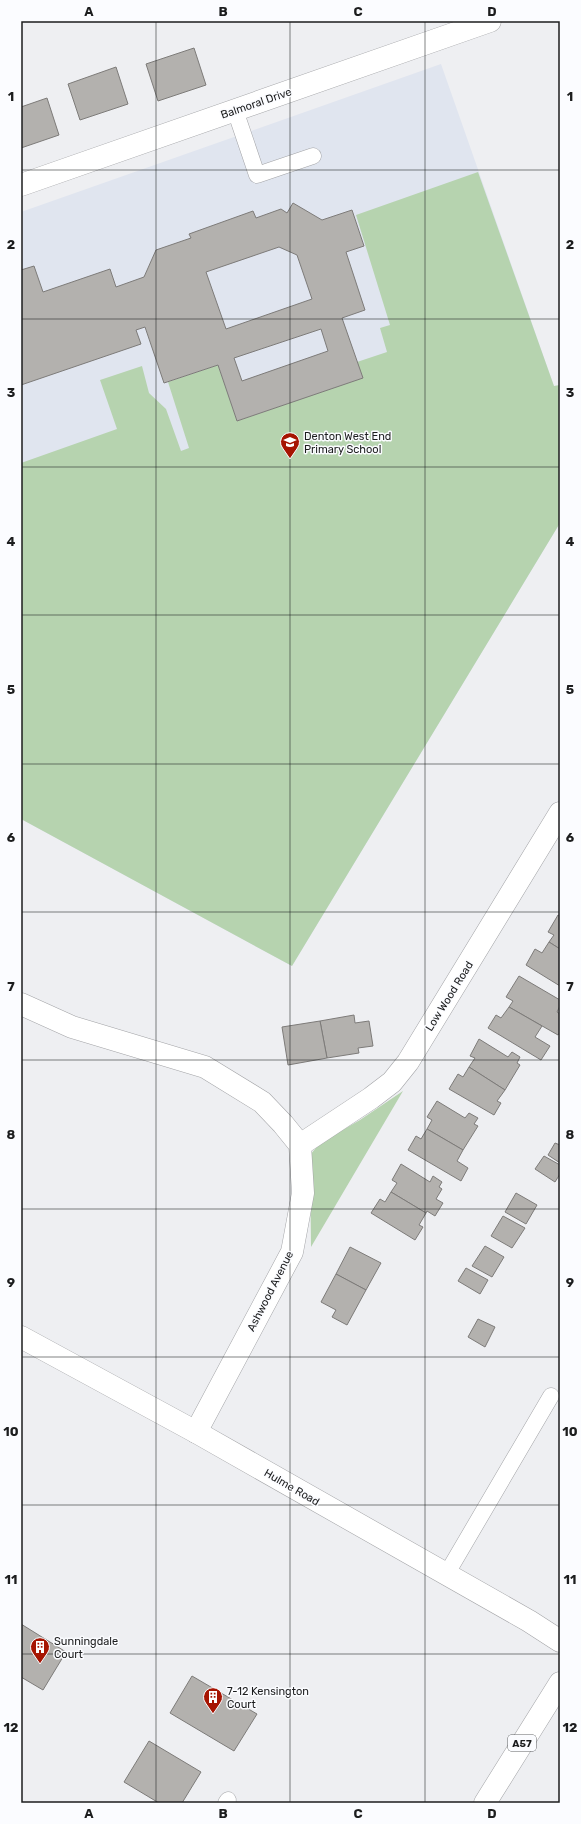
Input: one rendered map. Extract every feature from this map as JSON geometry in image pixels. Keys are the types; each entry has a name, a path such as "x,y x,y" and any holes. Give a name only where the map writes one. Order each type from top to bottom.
{"main road":[{"name":"Balmoral Drive","path":"21,185 479,23"},
{"name":"Low Wood Road","path":"300,1145 371,1098 392,1082 408,1062 560,813"},
{"path":"21,1004 72,1027 205,1067 262,1102 300,1145"},
{"name":"Ashwood Avenue","path":"196,1432 292,1252 303,1193 300,1145"},
{"name":"Hulme Road","path":"21,1337 196,1432 529,1621 560,1641"},
{"name":"A57","path":"485,1803 560,1683"}],"lane":[{"path":"235,110 257,175 313,156"},
{"path":"446,1575 551,1396"}],"shaded area":[{"name":"Denton West End Primary School","path":"441,64 554,386 560,385 560,523 292,966 21,819 21,212"}],"green space":[{"name":"Denton West End Primary School","path":"478,172 554,386 560,385 560,523 292,966 21,819 21,463 117,429 100,380 142,366 149,393 166,409 181,451 189,448 168,382 218,365 237,421 362,378 357,362 387,352 380,328 390,325 356,215"},
{"path":"403,1091 311,1247 310,1155 320,1143 360,1120"}],"building":[{"path":"194,48 206,85 158,101 146,64"},
{"path":"116,67 128,104 80,120 68,84"},
{"path":"47,98 59,135 21,148 21,107"},
{"path":"293,203 322,220 352,210 364,246 346,252 365,310 342,318 363,378 237,421 218,365 164,383 145,327 136,330 141,344 21,385 21,270 34,266 43,292 110,269 116,287 144,277 156,250 191,238 189,234 253,211 256,218 281,209 287,213","holes":["279,247 297,255 312,299 226,329 206,272","321,329 328,351 242,381 234,358"]},
{"path":"558,915 560,916 560,949 549,942 554,935 548,932"},
{"path":"549,942 560,949 560,986 526,965 535,949 542,953"},
{"path":"519,976 560,1000 560,1006 557,1012 560,1014 560,1032 558,1035 509,1007 513,1001 506,997"},
{"path":"509,1007 542,1026 535,1037 550,1046 541,1060 488,1028 496,1015 501,1018"},
{"path":"354,1015 355,1023 369,1021 373,1046 358,1048 359,1053 327,1058 320,1021"},
{"path":"320,1021 327,1058 288,1065 282,1027"},
{"path":"479,1039 508,1057 512,1052 520,1057 517,1063 520,1065 505,1090 469,1067 475,1058 470,1056"},
{"path":"469,1067 505,1090 497,1101 501,1103 494,1115 449,1089 458,1074 463,1077"},
{"path":"437,1101 465,1118 469,1113 478,1118 474,1124 478,1126 463,1150 427,1129 432,1120 427,1117"},
{"path":"427,1129 463,1150 457,1161 468,1168 461,1181 408,1150 416,1136 421,1139"},
{"path":"555,1143 560,1145 560,1163 548,1155"},
{"path":"544,1156 560,1165 560,1174 555,1182 535,1169"},
{"path":"401,1164 430,1182 433,1176 442,1182 439,1187 442,1189 436,1199 443,1203 435,1216 427,1211 426,1213 391,1192 397,1183 392,1180"},
{"path":"391,1192 426,1213 419,1225 423,1227 415,1240 371,1213 380,1199 385,1202"},
{"path":"516,1193 537,1205 526,1224 505,1212"},
{"path":"503,1216 525,1228 512,1248 491,1236"},
{"path":"485,1246 504,1257 492,1277 472,1266"},
{"path":"350,1247 381,1263 366,1290 336,1274"},
{"path":"466,1268 488,1280 480,1294 458,1281"},
{"path":"336,1274 366,1290 347,1325 332,1317 336,1310 321,1302"},
{"path":"478,1319 495,1327 485,1347 468,1337"},
{"name":"Sunningdale Court","path":"21,1624 66,1652 43,1690 21,1677"},
{"name":"7-12 Kensington Court","path":"192,1676 257,1714 234,1751 170,1713"},
{"path":"149,1741 201,1772 182,1803 159,1803 124,1782"}],"place":[{"name":"Denton West End Primary School","path":"290,459"},
{"name":"Sunningdale Court","path":"40,1664"},
{"name":"7-12 Kensington Court","path":"213,1714"}]}
